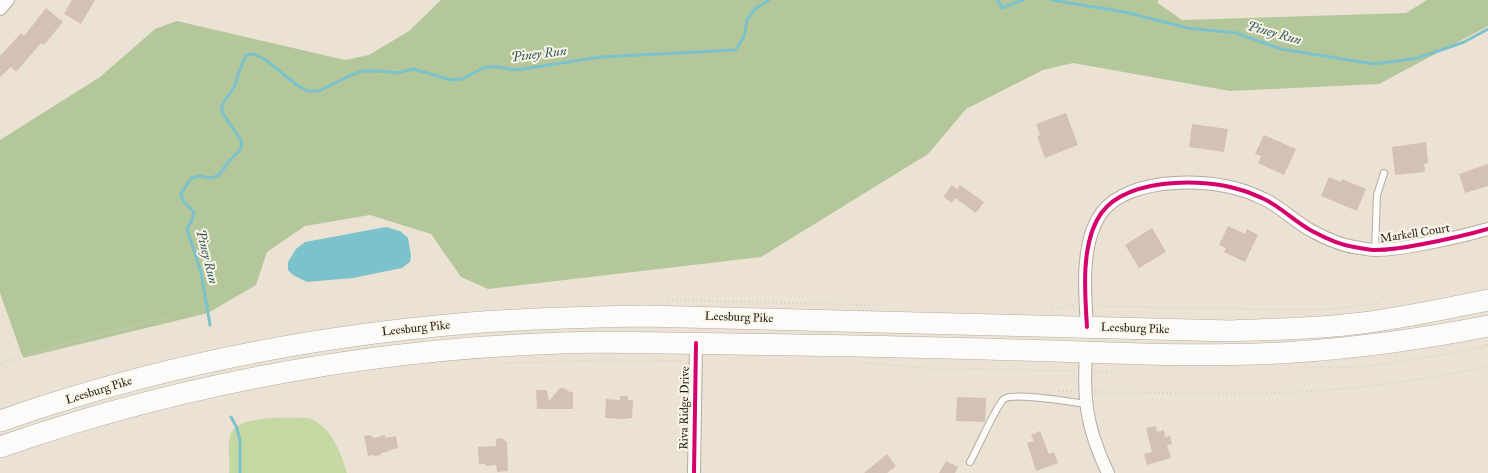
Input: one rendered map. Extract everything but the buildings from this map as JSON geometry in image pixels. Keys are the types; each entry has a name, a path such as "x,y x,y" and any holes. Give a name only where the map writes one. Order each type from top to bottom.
{"highway":[{"name":"Leesburg Pike","path":"0,421 133,380 251,353 316,341 404,329 470,323 556,317 645,316 1232,331 1355,324 1431,313 1488,300"},
{"name":"Leesburg Pike","path":"0,447 88,419 208,387 319,366 451,349 523,344 600,342 1214,355 1296,352 1392,343 1488,326"},
{"path":"1086,352 1088,347 1094,342 1108,338 1189,340 1232,331"}],"street":[{"path":"0,9 8,0"},
{"name":"Markell Court","path":"1087,327 1086,264 1089,240 1097,218 1113,201 1135,189 1167,183 1208,184 1241,190 1266,200 1311,230 1333,241 1352,247 1375,250 1406,247 1464,236 1488,229"},
{"name":"Riva Ridge Drive","path":"694,473 696,344"},
{"path":"1086,352 1086,398 1091,429 1098,452 1108,473"}],"lane":[{"path":"1375,250 1377,195 1384,173"},
{"path":"970,462 1003,400 1011,397 1044,399 1086,398"}],"path":[{"path":"1086,305 1295,310 1384,303"},
{"path":"0,364 70,342 172,317"},
{"path":"504,363 613,360 679,361"},
{"path":"1086,398 1280,392 1381,384 1488,366"}],"green space":[{"path":"441,0 1158,0 1158,3 1182,20 1406,13 1427,0 1488,0 1488,26 1379,84 1230,91 1073,63 1043,70 966,109 928,154 761,257 488,289 461,277 431,234 370,215 305,226 267,252 256,285 208,313 23,358 0,293 0,140 100,77 155,29 177,21 345,60 369,55 409,31"},
{"path":"267,418 309,418 324,428 334,441 347,473 229,473 230,438 231,433 236,427 244,423"}],"water":[{"path":"386,227 400,231 408,238 411,256 410,262 402,268 353,278 307,282 293,275 288,270 288,262 296,249 305,242"}],"waterway":[{"name":"Piney Run","path":"210,325 201,272 187,229 194,212 183,201 181,194 192,178 200,176 210,178 218,176 230,160 241,149 241,140 222,112 222,105 235,86 246,55 254,54 266,60 298,86 308,91 319,91 362,71 398,73 413,69 451,80 462,79 485,67 516,70 601,57 735,50 744,37 747,20 755,9 769,0"},
{"name":"Piney Run","path":"998,0 1002,8 1023,0"},
{"name":"Piney Run","path":"1051,0 1125,12 1188,28 1236,33 1281,49 1374,64 1418,58 1464,42 1488,29"},
{"name":"Piney Run","path":"231,417 236,426 240,440 240,473"}],"cycle path":[{"path":"1087,327 1085,272 1088,245 1092,232 1097,220 1108,206 1123,195 1142,188 1184,182 1205,183 1241,190 1270,202 1306,227 1327,239 1343,245 1370,250 1411,246 1488,229"},
{"path":"694,473 696,343"}]}
